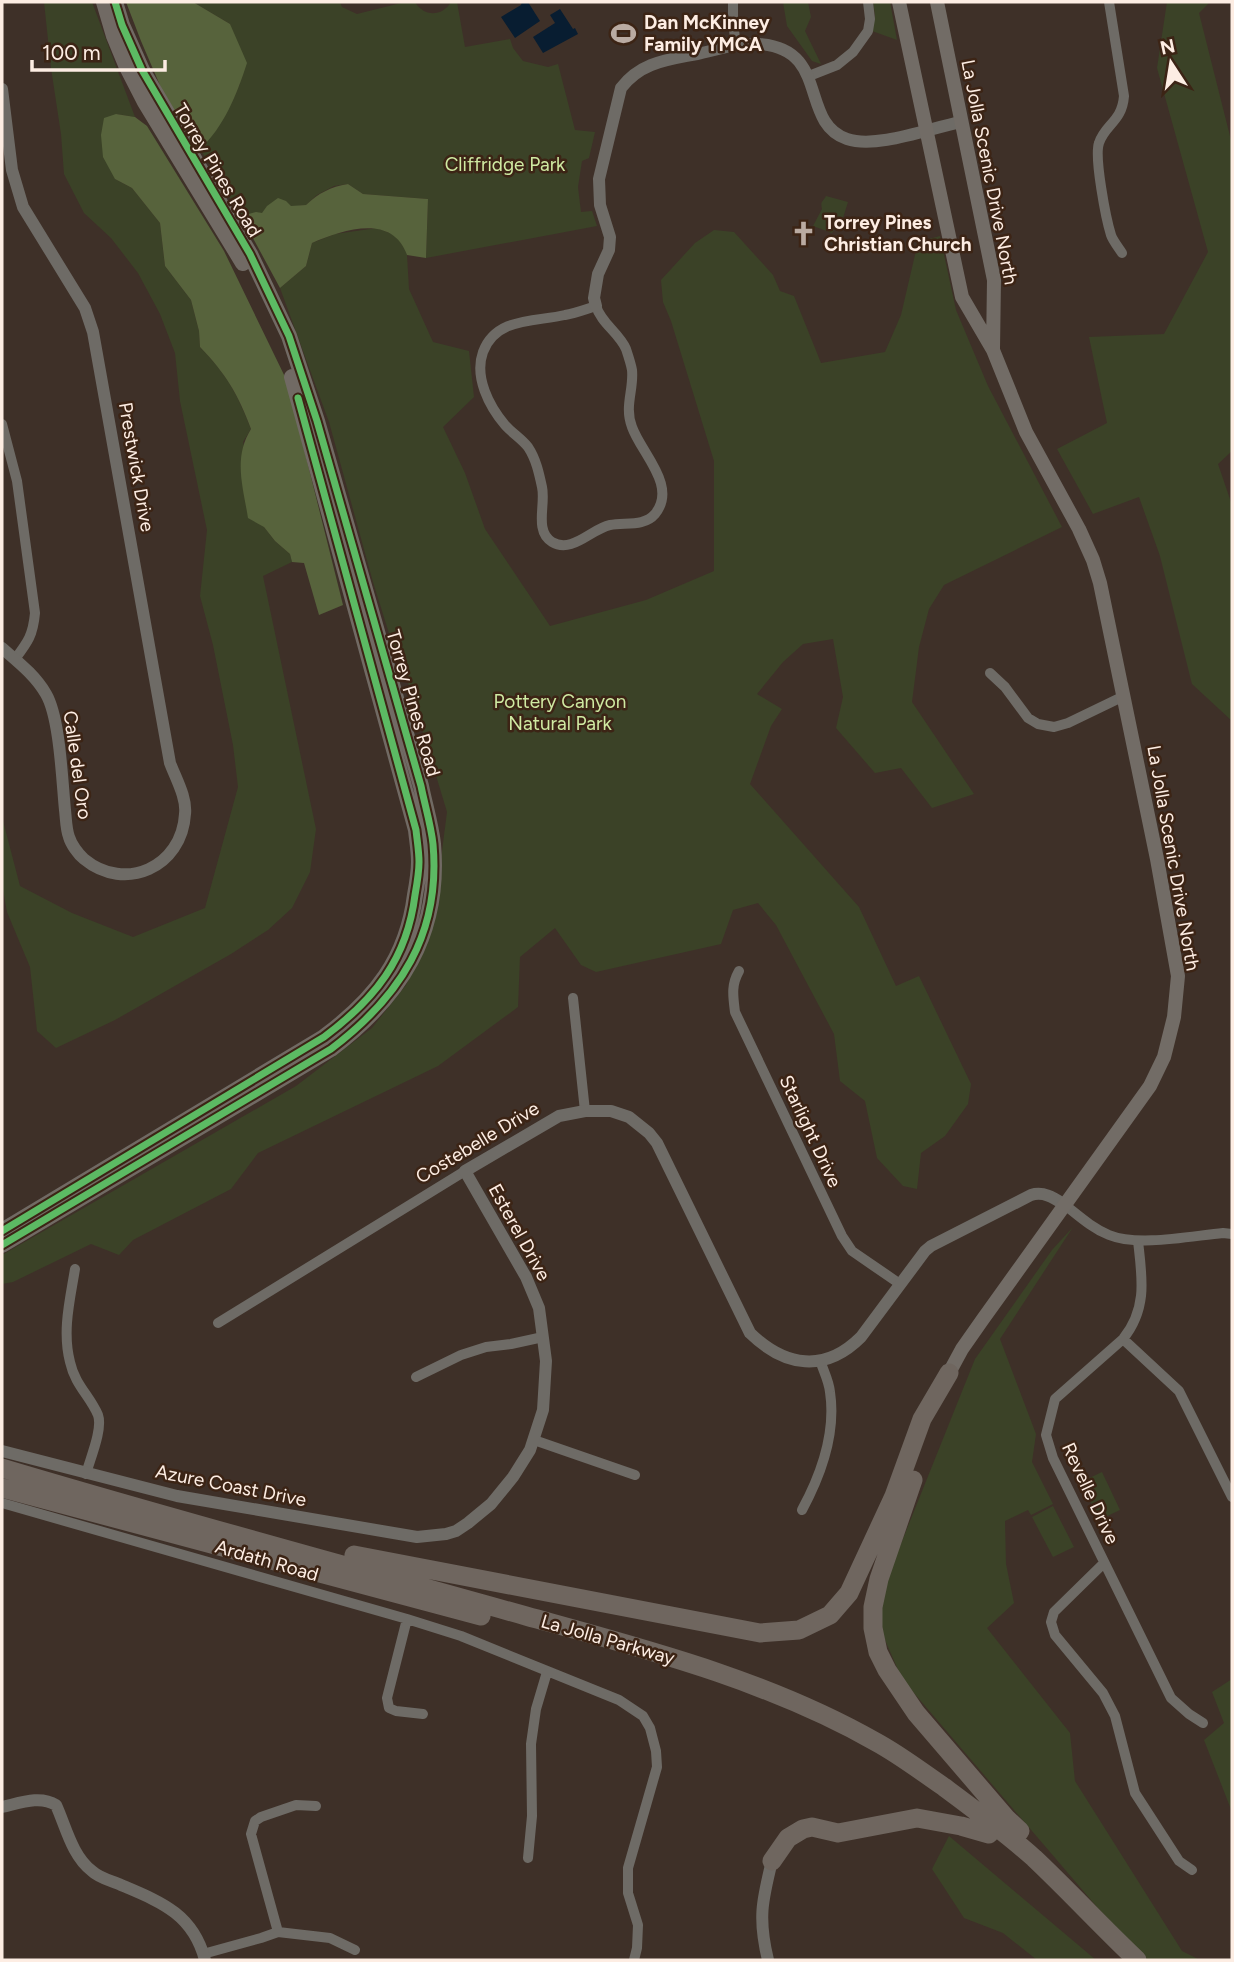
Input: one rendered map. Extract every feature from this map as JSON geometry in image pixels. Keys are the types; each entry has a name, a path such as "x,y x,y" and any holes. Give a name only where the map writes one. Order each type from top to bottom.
{"highway":[{"path":"184,1521 760,1633 799,1630 830,1615 849,1593 894,1496 922,1419 949,1373"},
{"path":"949,1373 879,1579 873,1607 873,1628 878,1652 916,1713 1006,1818 1076,1890 1097,1922"},
{"name":"La Jolla Parkway","path":"2,1468 611,1639 692,1663 780,1696 877,1742 1003,1830 1137,1960"},
{"name":"La Jolla Parkway","path":"2,1488 646,1661 717,1683 792,1712 850,1742 918,1783 989,1834 1118,1960"},
{"path":"772,1861 795,1832 812,1827 838,1833 917,1818 946,1822 989,1834"}],"main road":[{"name":"Torrey Pines Road","path":"2,1231 314,1043 349,1018 378,988 396,960 413,915 419,864 416,830 409,800 298,398 276,332 240,258 145,102 114,36 104,2"},
{"name":"Torrey Pines Road","path":"2,1245 331,1049 356,1030 386,999 404,974 419,945 429,911 434,868 430,828 421,786 317,421 289,336 250,254 142,70 115,2"},
{"name":"La Jolla Scenic Drive North","path":"899,2 962,297 993,350 1026,432 1079,529 1100,583 1157,859 1178,976 1174,1017 1164,1057 1150,1086 962,1349 949,1373"},
{"name":"La Jolla Scenic Drive North","path":"937,2 994,280 993,350"}],"street":[{"path":"733,2 736,46"},
{"path":"809,76 837,65 853,52 868,31 868,2"},
{"path":"1109,2 1124,96 1118,118 1098,146 1097,162 1111,237 1122,253"},
{"path":"596,306 504,327 495,334 483,351 480,371 487,399 505,425 527,445 536,461 543,492 542,529 554,543 570,545 594,530 609,525 646,522 656,513 663,496 661,478 631,424 628,402 632,370 625,347 598,314 596,306 594,298 598,274 609,250 610,237 600,205 599,179 621,88 630,76 647,66 662,62 736,46 760,44 781,50 800,63 809,76 821,117 830,129 844,138 867,142 961,121"},
{"name":"Prestwick Drive","path":"2,89 12,170 23,207 85,308 93,332 170,764 186,810 184,829 177,846 163,862"},
{"path":"2,424 17,481 35,613 30,640 15,659"},
{"name":"Calle del Oro","path":"2,648 28,670 47,695 55,725 69,837 81,857 114,874 144,872 163,862"},
{"path":"990,673 1005,687 1028,718 1038,724 1054,727 1069,723 1124,696"},
{"name":"Starlight Drive","path":"739,971 733,990 735,1012 842,1236 852,1251 900,1284"},
{"path":"573,998 585,1111"},
{"name":"Costebelle Drive","path":"218,1323 559,1116 585,1111 611,1111 629,1118 649,1133 657,1143 750,1333 779,1355 795,1360 820,1360"},
{"name":"Esterel Drive","path":"456,1531 491,1504 513,1477 534,1440 543,1410 546,1361 538,1308 526,1278 465,1171"},
{"path":"802,1510 814,1488 827,1447 830,1390 820,1360 849,1349 931,1246 1039,1193 1051,1196 1087,1223 1121,1239 1138,1241 1232,1234"},
{"name":"Revelle Drive","path":"1138,1241 1143,1283 1140,1311 1123,1339 1055,1399 1046,1435 1053,1458 1171,1698 1203,1723"},
{"path":"75,1269 65,1336 77,1383 99,1417 99,1431 86,1474"},
{"path":"416,1377 461,1355 486,1347 543,1337"},
{"path":"1123,1339 1179,1391 1232,1497"},
{"path":"534,1440 635,1475"},
{"name":"Azure Coast Drive","path":"2,1451 177,1496 417,1537 456,1531"},
{"name":"Ardath Road","path":"2,1503 461,1636 619,1700 643,1716 650,1728 657,1767 628,1868 628,1893 638,1925 634,1960"},
{"path":"1104,1563 1054,1612 1051,1622 1055,1635 1103,1692 1115,1716 1135,1793 1179,1861 1192,1870"},
{"path":"407,1619 387,1698 389,1708 396,1712 424,1714"},
{"path":"528,1858 532,1816 530,1744 536,1709 547,1672"},
{"path":"2,1807 37,1800 50,1801 56,1805 76,1853 93,1873 158,1900 172,1910 185,1920 204,1957 278,1932 330,1938 355,1950"},
{"path":"278,1932 251,1834 253,1825 261,1817 296,1805 316,1806"},
{"path":"768,1960 761,1912 772,1861"}],"green space":[{"path":"44,2 92,2 135,117 116,114 115,179 132,188 160,223 165,266 191,300 200,347 230,385 251,429 243,442 264,527 290,554 292,562 263,576 316,829 310,872 292,908 268,930 115,1020 56,1048 37,1031 30,967 7,912 2,884 2,817 20,886 72,913 133,937 205,908 238,787 233,745 200,596 207,530 180,401 175,353 160,314 138,273 111,238 84,213 64,174"},
{"path":"126,2 193,2 230,24 247,63 229,109 216,131 200,149 165,97"},
{"name":"Cliffridge Park","path":"193,2 340,2 342,7 357,14 405,2 415,2 428,13 438,13 451,2 457,2 465,47 510,39 523,61 548,67 558,64 575,130 595,132 589,158 582,161 578,187 581,212 592,211 597,226 426,258 428,199 363,194 348,184 334,186 306,205 241,216 200,149 218,127 240,84 230,24"},
{"path":"783,2 808,2 811,17 805,31 821,64 812,61 787,26"},
{"path":"873,2 890,2 897,40 872,31 875,15"},
{"path":"1167,2 1210,2 1199,13 1232,144 1232,451 1218,464 1232,505 1232,721 1192,684 1160,556 1139,497 1093,514 1057,449 1107,423 1089,337 1164,334 1208,252 1157,68"},
{"path":"116,114 135,117 147,126 224,251 287,381 343,605 319,615 304,563 292,562 290,554 264,527 248,518 241,461 245,440 251,429 230,385 200,347 191,300 165,266 160,223 132,188 115,179 103,157 101,135 104,118"},
{"path":"348,184 363,194 428,199 426,258 407,255 400,242 379,229 352,230 312,243 306,266 280,288 241,216 262,213 278,198 291,206 306,205 325,191"},
{"path":"826,196 848,202 843,218 832,233 813,226"},
{"name":"Pottery Canyon Natural Park","path":"377,228 395,235 403,243 407,255 409,289 433,342 469,351 474,397 443,427 465,473 485,529 550,626 646,600 714,571 714,461 663,302 661,280 695,243 714,230 734,232 773,275 780,291 794,296 821,363 885,352 901,315 918,242 940,236 956,310 988,386 1062,527 944,585 929,609 919,647 912,702 974,794 932,808 901,768 875,773 836,728 843,697 833,639 803,644 783,662 757,694 782,709 771,726 750,784 859,907 896,986 919,976 971,1084 968,1104 945,1136 921,1153 917,1189 903,1186 877,1158 865,1101 840,1081 834,1034 776,925 758,903 733,910 721,944 596,972 581,965 555,928 520,957 518,1007 438,1066 258,1153 231,1189 133,1240 119,1255 91,1244 13,1282 2,1284 2,1255 296,1086 372,1028 406,985 432,929 447,812 404,669 397,659 373,582 329,422 280,288 306,266 312,243 335,234"},
{"path":"1073,1227 1000,1339 1036,1434 1032,1462 1053,1504 1031,1515 1028,1510 1005,1521 1006,1564 1014,1603 987,1628 1070,1733 1075,1781 1182,1951 1200,1960 1148,1960 1097,1907 902,1679 882,1633 880,1596 975,1359 1052,1250"},
{"path":"1102,1472 1120,1510 1099,1520 1081,1482"},
{"path":"1053,1506 1074,1547 1053,1557 1032,1517"},
{"path":"1232,1679 1232,1812 1204,1740 1224,1723 1212,1692"},
{"path":"949,1836 1096,1960 1037,1960 1003,1933 964,1918 932,1869"}],"water":[{"path":"522,2 528,2 540,21 515,38 501,17"},
{"path":"560,9 578,34 543,53 533,37 555,23 550,15"}],"cycle path":[{"path":"2,1245 331,1049 356,1029 396,985 411,961 430,907 434,877 433,844 421,786 317,421 289,336 250,254 142,70 115,2"},
{"path":"2,1231 324,1037 359,1008 373,992 386,976 405,939 418,874 416,830 298,398"}],"place":[{"name":"Dan McKinney Family YMCA","path":"624,33"},
{"name":"Torrey Pines Christian Church","path":"804,233"}]}
